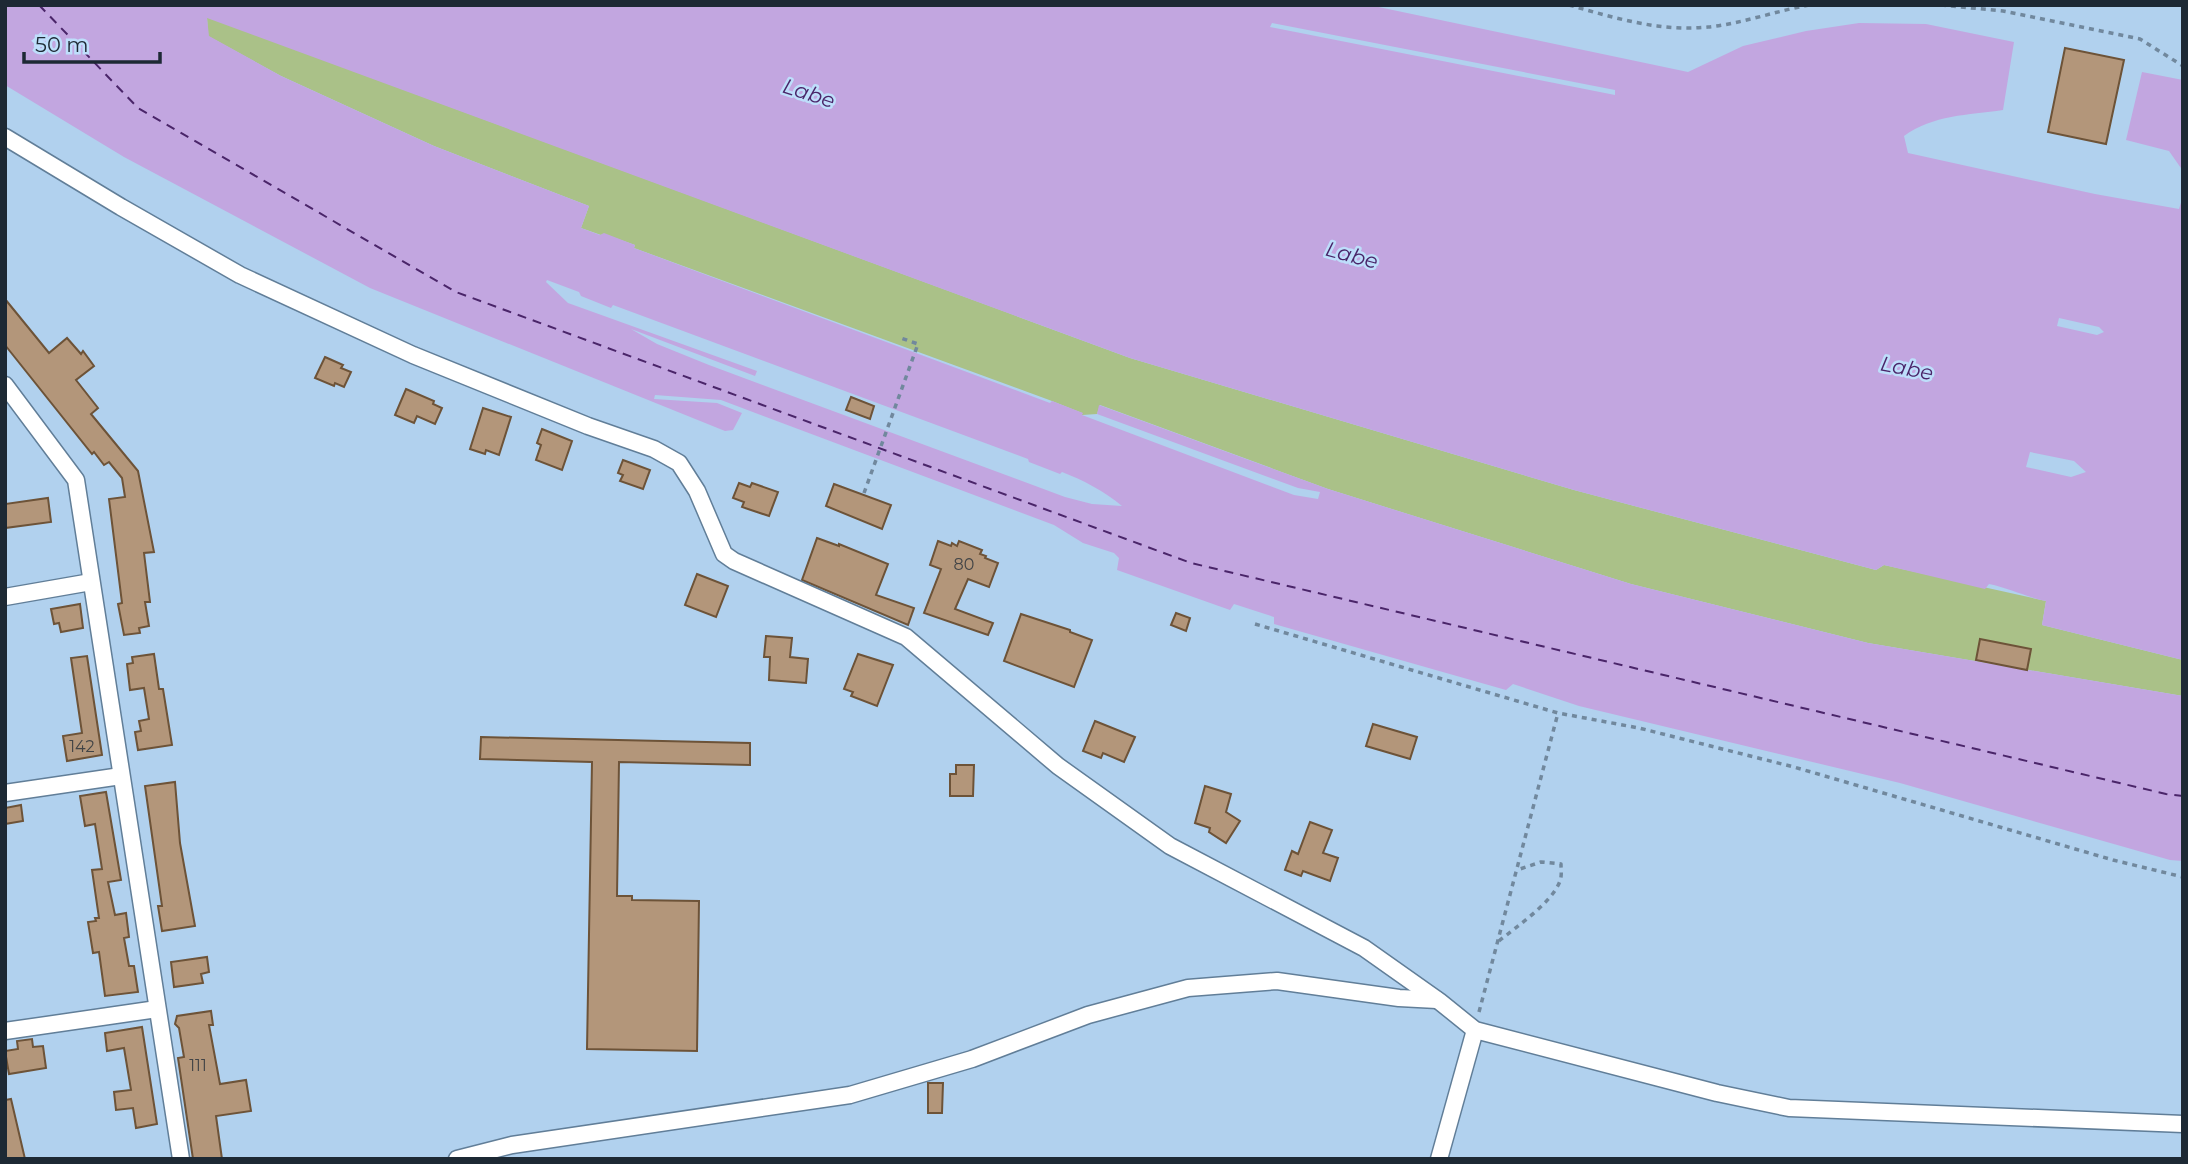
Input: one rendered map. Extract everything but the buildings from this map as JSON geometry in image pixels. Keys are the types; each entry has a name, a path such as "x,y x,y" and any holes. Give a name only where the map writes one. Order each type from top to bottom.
{"street":[{"path":"5,137 240,275 413,355 671,458 679,463 690,478 724,554 734,561 906,637 1058,766 1170,846 1364,948 1439,1000 1475,1030 1717,1093 1789,1108 2183,1124"},
{"path":"5,385 76,480 181,1159"},
{"path":"5,597 91,582"},
{"path":"5,793 121,776"},
{"path":"457,1159 512,1145 849,1095 972,1059 1088,1015 1188,988 1277,981 1399,998 1439,1000"},
{"path":"5,1031 157,1009"},
{"path":"1439,1159 1475,1030"}],"path":[{"path":"1569,5 1636,23 1678,29 1710,27 1809,5"},
{"path":"1941,5 2003,11 2140,39 2183,66"},
{"path":"864,493 918,344 898,337"},
{"path":"1255,624 1558,713 1639,728 1794,767 2037,839 2183,877"},
{"path":"1475,1030 1558,713"},
{"path":"1498,942 1546,901 1561,879 1561,864 1541,862 1517,870"}],"green space":[{"path":"207,17 1130,358 1574,490 1876,570 1884,565 2046,601 2042,625 2183,660 2183,696 1868,643 1631,584 1328,489 1100,405 1097,414 1082,415 1052,401 634,248 635,245 581,228 589,206 434,146 281,76 208,36"}],"water":[{"name":"Labe","path":"5,5 1369,5 1688,72 1743,46 1806,31 1859,23 1926,24 2014,42 2003,110 1951,117 1915,129 1904,136 1908,153 2095,194 2179,209 2183,196 2183,660 2042,625 2046,601 1996,586 1989,584 1985,589 1884,565 1876,570 1574,490 1130,358 207,18 209,36 281,76 434,146 589,206 581,228 600,235 604,233 635,245 634,248 1050,403 1052,401 1083,413 1082,415 1294,495 1318,499 1320,492 1298,488 1097,414 1099,405 1328,489 1631,584 1868,643 2183,696 2183,861 2170,860 1900,783 1579,706 1513,684 1506,690 1274,624 1274,617 1234,604 1230,610 1117,570 1119,558 1114,553 1083,543 1054,525 721,400 655,395 654,399 717,403 742,413 733,430 725,431 370,288 124,157 5,85","holes":["1272,23 1615,90 1615,95 1270,27","547,280 611,308 613,305 1028,459 1029,462 1060,474 1062,472 1093,486 1122,506 1092,504 1065,497 709,365 657,344 631,329 755,376 757,371 568,303","2059,318 2099,327 2104,332 2097,335 2057,326","2030,452 2074,461 2086,472 2071,477 2026,467"]},
{"path":"2142,72 2183,80 2183,171 2169,151 2126,140"}],"ferry route":[{"path":"39,5 138,108 456,292 1191,563 2183,796"}]}
